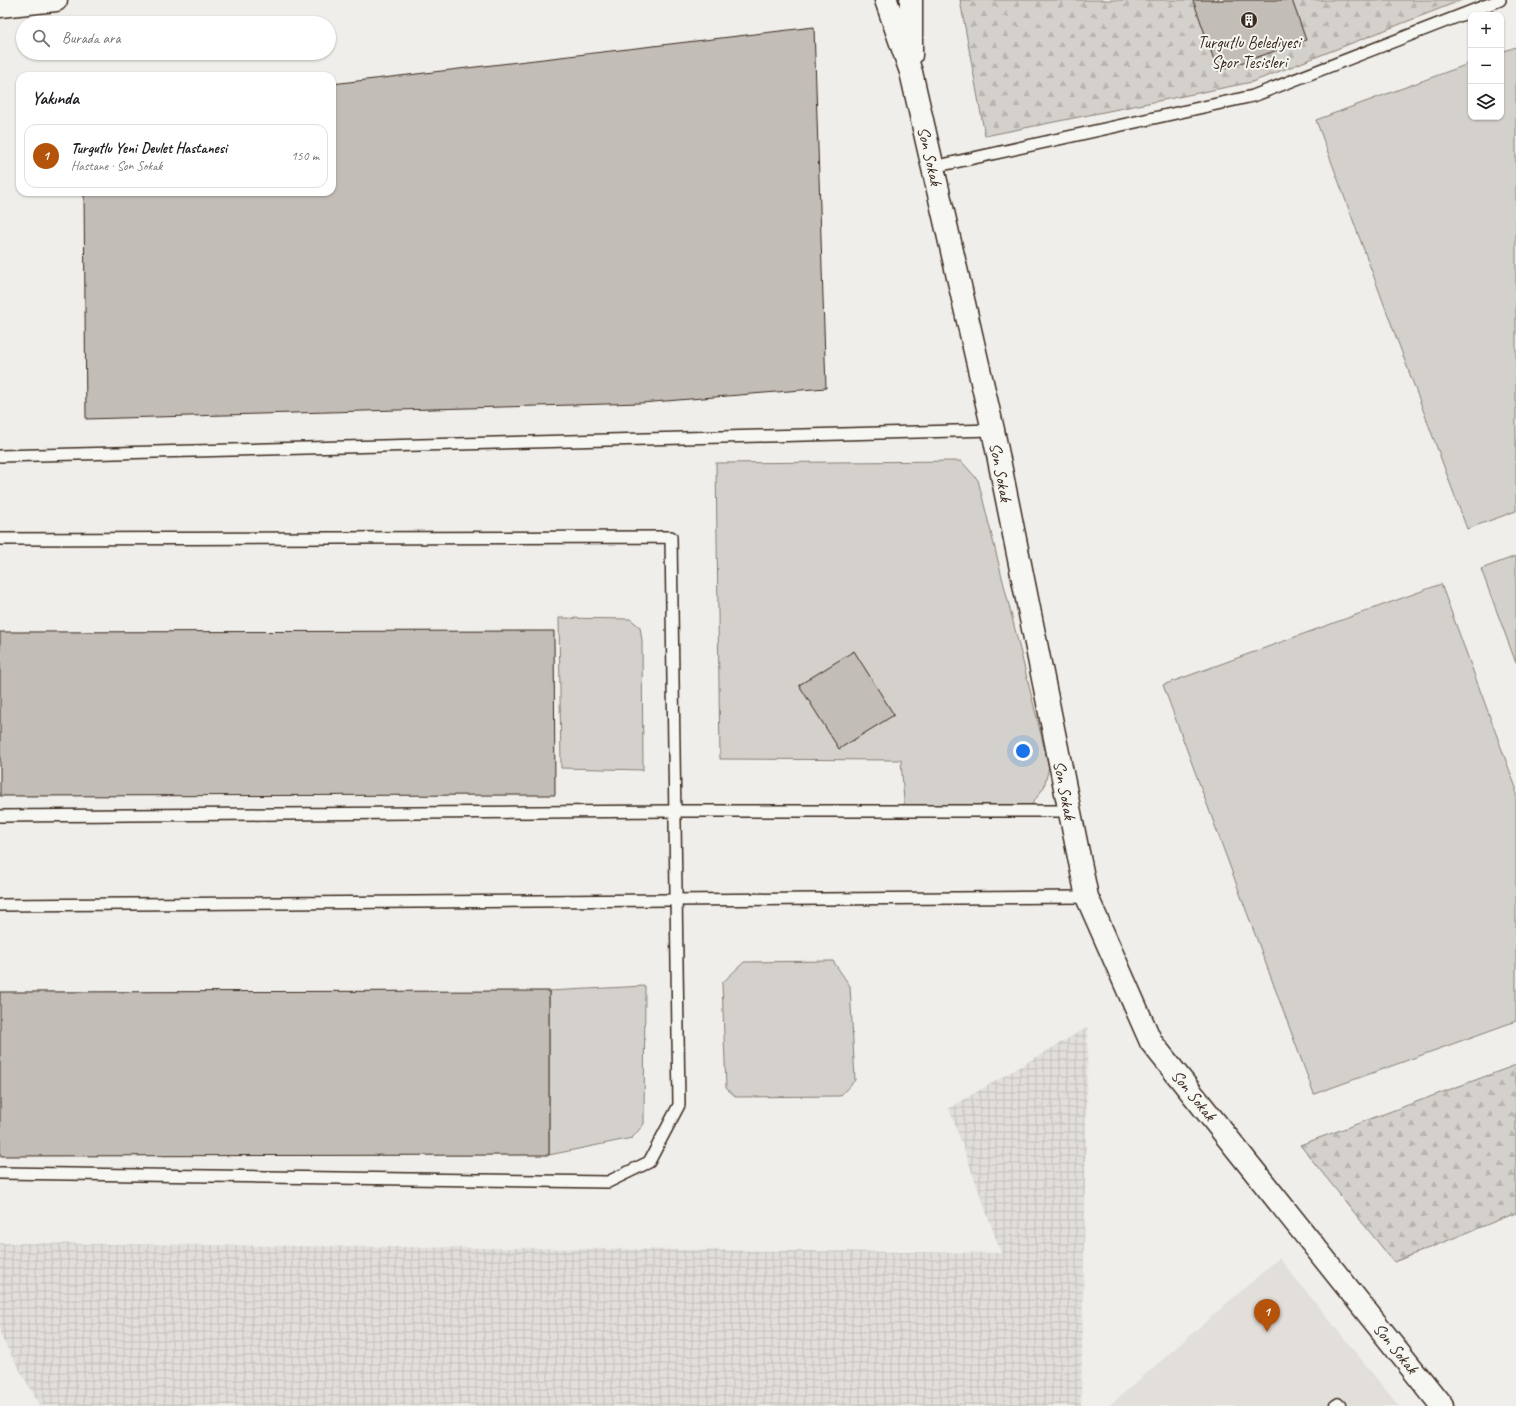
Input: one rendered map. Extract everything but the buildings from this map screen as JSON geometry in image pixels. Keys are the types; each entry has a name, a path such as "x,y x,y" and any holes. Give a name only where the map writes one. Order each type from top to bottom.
{"main road":[{"path":"0,6 56,0"},
{"path":"886,0 911,72"},
{"path":"910,0 911,72"},
{"name":"Son Sokak","path":"911,72 993,430 1087,897 1151,1042 1442,1406"}],"lane":[{"path":"933,167 1253,96 1500,0"},
{"path":"0,456 993,430"},
{"path":"0,539 671,537 679,1105 650,1162 608,1182 0,1173"},
{"path":"0,816 675,811 1070,811"},
{"path":"0,905 1087,897"},
{"path":"1335,1406 1338,1404 1340,1406"}],"shaded area":[{"path":"1088,1027 1081,1406 40,1406 0,1335 0,1243 1001,1253 949,1108"},
{"path":"1279,1258 1399,1406 1109,1406"}],"green space":[{"path":"960,0 1462,0 1252,82 985,136"},
{"path":"1516,47 1516,511 1467,529 1316,120 1468,64 1468,120 1504,120 1504,51"},
{"path":"961,461 978,480 1049,767 1044,787 1028,810 905,815 901,760 720,759 716,463"},
{"path":"1516,556 1516,663 1481,569"},
{"path":"1441,584 1516,788 1516,1021 1314,1094 1163,685"},
{"path":"559,618 630,619 640,627 642,641 643,770 561,768"},
{"path":"833,961 850,986 855,1080 840,1096 736,1097 726,1088 722,983 744,962"},
{"path":"645,986 644,1124 632,1138 549,1155 549,991"},
{"path":"1516,1065 1516,1213 1394,1262 1300,1145"}],"place":[{"name":"Turgutlu Belediyesi Spor Tesisleri","path":"1249,20"},
{"name":"Turgutlu Yeni Devlet Hastanesi","path":"1267,1332"}]}
